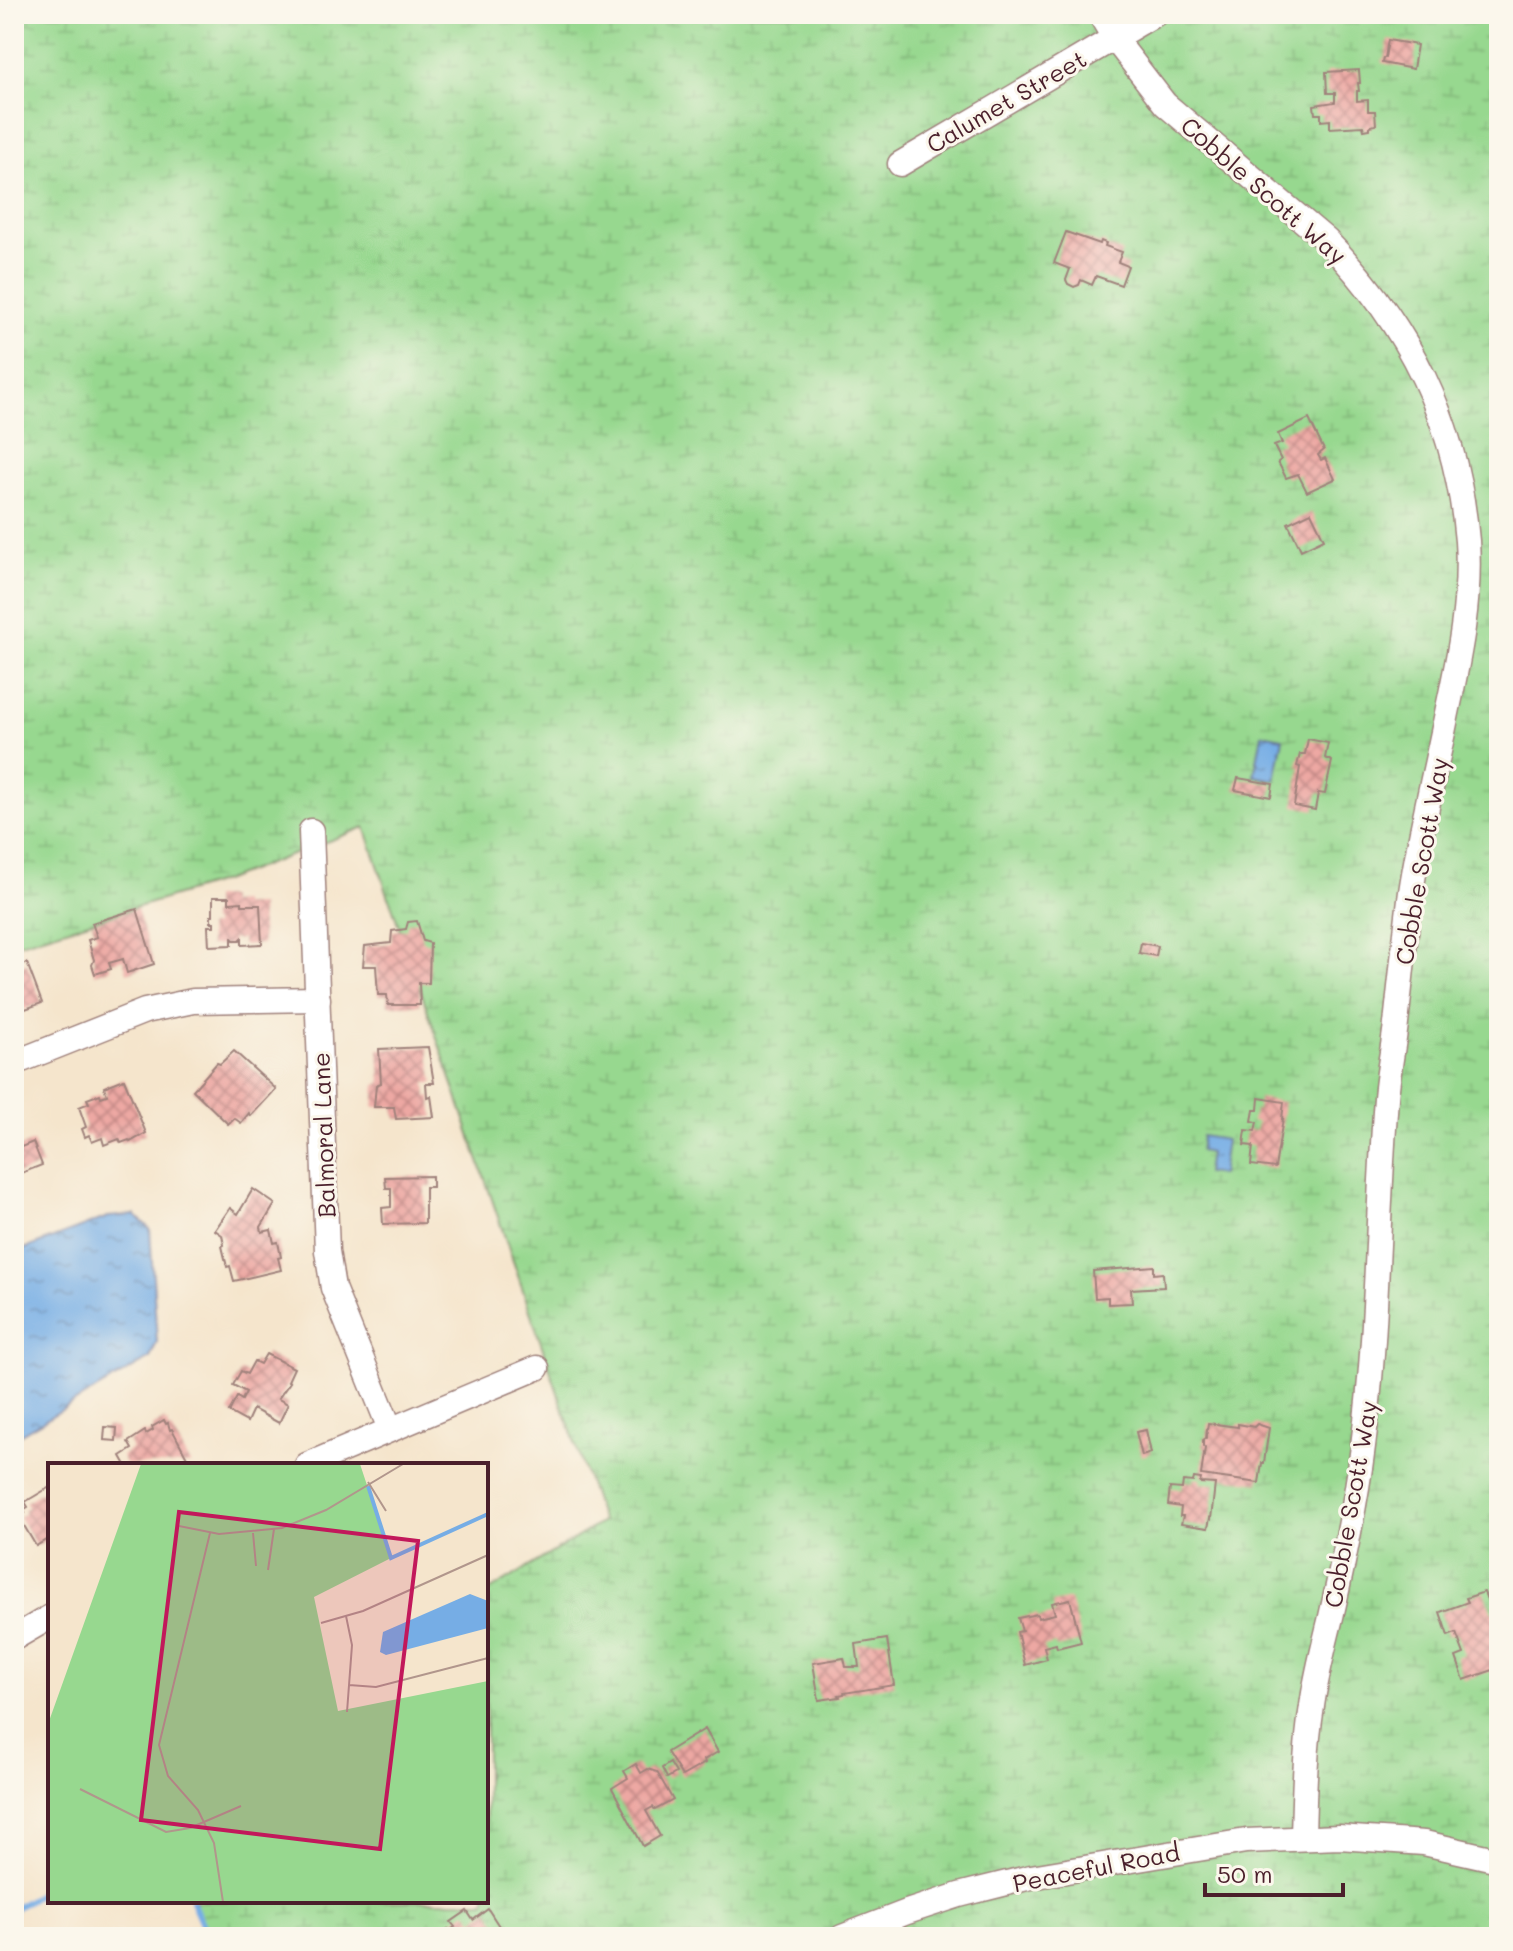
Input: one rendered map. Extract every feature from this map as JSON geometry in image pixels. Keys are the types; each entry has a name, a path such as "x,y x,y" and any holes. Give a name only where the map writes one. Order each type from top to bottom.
{"street":[{"name":"Cobble Scott Way","path":"1100,14 1114,38 1165,104 1326,240 1358,274 1391,317 1438,407 1458,475 1467,541 1468,584 1463,629 1421,839 1405,943 1387,1094 1374,1339 1363,1446 1350,1533 1312,1702 1303,1838"},
{"name":"Calumet Street","path":"900,164 1155,14"},
{"name":"Balmoral Lane","path":"311,831 327,1251 333,1288 390,1429"},
{"path":"14,1063 145,1011 193,1001 318,999"},
{"path":"312,1463 537,1368"},
{"path":"14,1638 48,1618"},
{"name":"Peaceful Road","path":"842,1937 945,1900 1031,1877 1246,1841 1339,1837 1424,1843 1499,1860"}],"green space":[{"path":"14,14 1499,14 1499,1937 208,1937 193,1903 488,1903 488,1592 602,1522 365,827 223,881 14,945"}],"water":[{"path":"1262,734 1283,738 1275,780 1254,776"},
{"path":"1202,1136 1226,1140 1221,1175 1206,1173 1209,1153 1200,1151"},
{"path":"135,1215 150,1229 157,1342 150,1358 14,1438 14,1253 108,1217"}],"building":[{"path":"1388,40 1417,45 1413,69 1382,63"},
{"path":"1359,70 1357,101 1368,100 1368,111 1375,111 1376,125 1364,130 1363,126 1330,128 1330,120 1321,121 1321,114 1315,114 1314,105 1335,102 1335,93 1327,93 1326,72"},
{"path":"1066,232 1100,244 1101,241 1106,243 1105,246 1122,252 1118,262 1128,266 1121,285 1096,276 1092,285 1081,280 1074,287 1068,284 1066,280 1070,269 1054,263"},
{"path":"1309,419 1324,450 1318,455 1321,460 1325,458 1335,479 1307,492 1298,474 1286,478 1274,446 1282,443 1278,434"},
{"path":"1311,512 1324,539 1301,550 1288,523"},
{"path":"1308,739 1328,743 1325,758 1332,761 1325,794 1318,793 1315,810 1294,806 1300,767 1297,766 1300,754 1305,754"},
{"path":"1238,778 1273,784 1271,797 1235,790"},
{"path":"213,897 229,897 229,903 260,905 262,944 242,945 242,938 232,938 232,945 209,946 208,926 214,926 211,922"},
{"path":"137,909 154,964 127,973 123,959 109,963 111,969 95,974 88,940 97,937 92,923"},
{"path":"417,921 423,941 430,943 429,983 419,983 420,1005 388,1005 387,995 378,995 376,966 363,966 365,946 391,943 392,931 406,929 408,922"},
{"path":"1141,943 1158,946 1156,956 1139,953"},
{"path":"27,963 42,1003 14,1013 14,968"},
{"path":"428,1047 434,1083 426,1083 427,1097 431,1096 434,1117 396,1119 394,1107 374,1107 376,1085 381,1083 379,1049"},
{"path":"234,1051 276,1089 251,1116 249,1113 241,1123 234,1118 228,1124 193,1090 217,1063 220,1064"},
{"path":"124,1079 146,1133 130,1142 121,1143 119,1139 104,1145 102,1138 92,1142 89,1135 85,1137 82,1129 86,1127 79,1107 89,1103 87,1099 107,1095 104,1087"},
{"path":"1259,1098 1284,1102 1275,1168 1251,1165 1253,1146 1244,1145 1246,1130 1255,1131 1257,1122 1252,1121 1254,1110 1258,1110"},
{"path":"33,1142 42,1165 14,1176 14,1150"},
{"path":"432,1176 432,1187 425,1187 425,1223 383,1224 382,1208 391,1207 391,1188 386,1188 385,1177"},
{"path":"253,1189 275,1204 261,1227 262,1232 271,1230 274,1243 278,1242 281,1270 234,1281 230,1266 227,1267 222,1235 215,1230 230,1208 238,1214"},
{"path":"1154,1266 1154,1274 1163,1273 1164,1287 1131,1289 1132,1303 1108,1304 1108,1297 1095,1298 1093,1271"},
{"path":"266,1354 294,1368 290,1382 278,1399 288,1404 279,1423 253,1409 247,1422 229,1412 237,1397 242,1400 246,1392 233,1385 241,1371 247,1374 254,1361 260,1364"},
{"path":"164,1420 168,1423 190,1463 125,1463 121,1456 132,1449 128,1442 145,1431 146,1434 153,1430 152,1427"},
{"path":"1208,1423 1238,1427 1238,1424 1254,1427 1257,1424 1269,1428 1259,1483 1201,1475 1205,1448 1203,1440"},
{"path":"105,1427 117,1428 116,1441 104,1440"},
{"path":"1146,1430 1151,1453 1142,1456 1136,1432"},
{"path":"1194,1478 1201,1479 1200,1483 1215,1484 1208,1528 1181,1524 1181,1507 1168,1505 1170,1488 1182,1489 1183,1481 1193,1482"},
{"path":"48,1488 47,1542 36,1546 19,1517 28,1507 25,1502"},
{"path":"1484,1592 1491,1610 1499,1617 1499,1668 1464,1680 1456,1657 1464,1654 1456,1633 1448,1636 1440,1612 1468,1602 1466,1598"},
{"path":"1070,1599 1081,1642 1057,1648 1056,1644 1044,1647 1047,1659 1025,1665 1017,1632 1022,1631 1018,1618 1055,1614 1052,1603"},
{"path":"887,1639 894,1685 819,1700 813,1663 844,1658 846,1667 859,1667 856,1644"},
{"path":"705,1729 718,1752 682,1776 667,1752"},
{"path":"670,1763 676,1773 667,1778 662,1768"},
{"path":"636,1764 641,1773 648,1769 657,1772 673,1800 655,1810 653,1807 646,1811 660,1836 643,1846 612,1788 628,1778 624,1771"},
{"path":"488,1909 506,1937 436,1937 455,1927 451,1922 467,1911 473,1920"}],"waterway":[{"path":"14,1909 48,1888"},
{"path":"193,1903 208,1937"}]}
